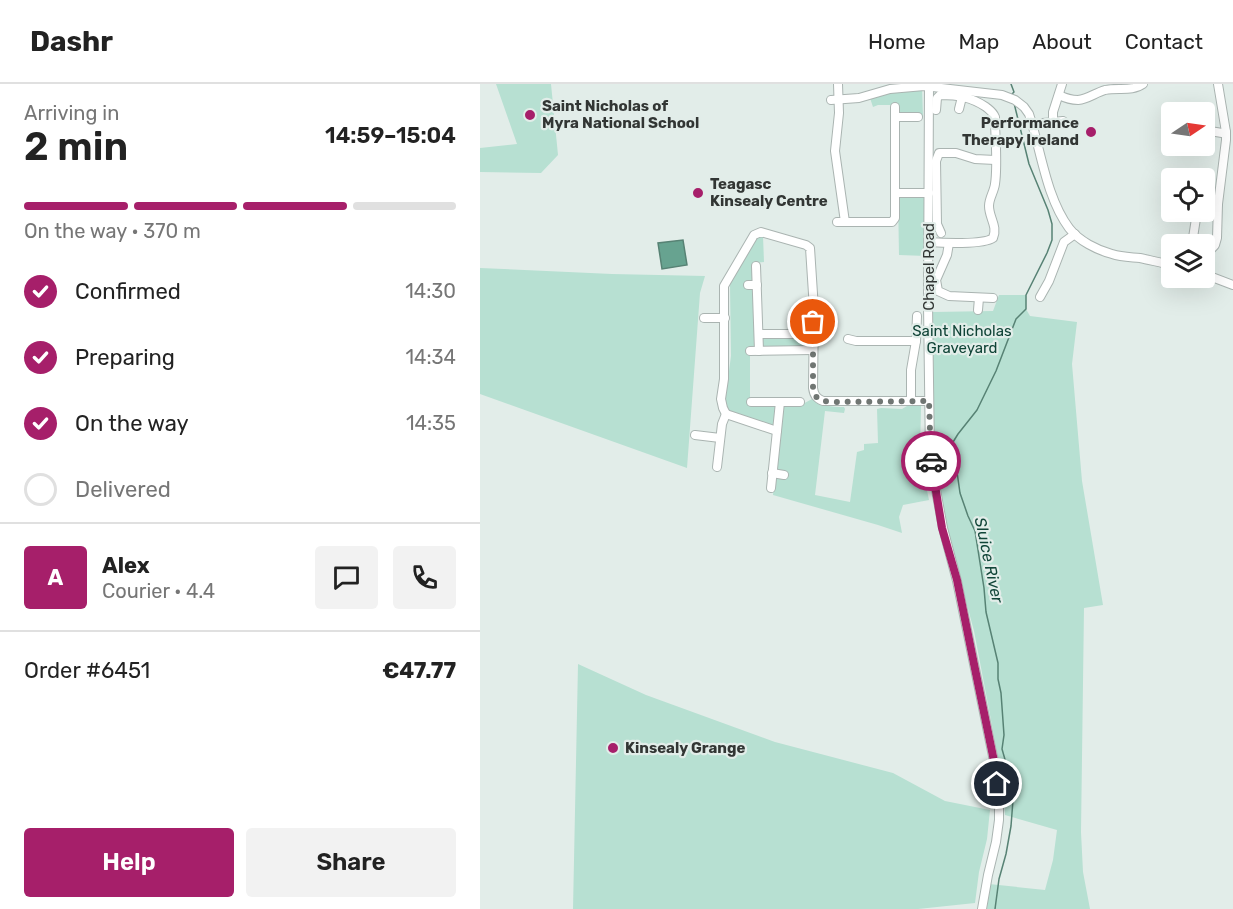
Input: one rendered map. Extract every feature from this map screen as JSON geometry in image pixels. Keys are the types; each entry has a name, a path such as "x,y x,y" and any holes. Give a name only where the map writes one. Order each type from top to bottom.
{"street":[{"path":"838,84 835,100 839,113 835,152 841,222 894,221 895,112 918,117"},
{"path":"1053,122 1053,112 1062,84"},
{"path":"1059,95 1071,99 1090,98 1105,90 1136,88 1143,84"},
{"path":"1215,245 1226,132 1218,84"},
{"path":"835,100 868,97 901,87 929,85 1009,97 1024,107 1033,124 1053,195 1067,225 1075,234 1094,248 1110,254 1161,263"},
{"name":"Chapel Road","path":"929,85 930,457 942,528 957,580 995,766 998,793 999,820 996,842 982,909"},
{"path":"929,242 984,242 993,238 996,228 989,213 990,198 995,186 994,113 975,100 940,95 937,98 936,110"},
{"path":"959,110 962,97"},
{"path":"1033,124 1063,121"},
{"path":"1215,132 1226,132"},
{"path":"934,136 934,145 940,153"},
{"path":"940,153 956,153 975,159 995,160"},
{"path":"940,153 936,161 937,224 941,233"},
{"path":"895,193 929,193"},
{"path":"777,431 726,414 722,399 724,286 754,235 761,232 810,248 814,309 813,388 818,399 823,401 929,401"},
{"path":"1040,297 1049,281 1064,242 1075,234"},
{"path":"949,243 936,280 938,291 944,295 993,298"},
{"path":"756,266 752,285 759,334 754,351 813,350"},
{"path":"1215,278 1233,285"},
{"path":"978,310 979,298"},
{"path":"911,401 911,370 917,316"},
{"path":"704,318 725,318"},
{"path":"759,334 813,334"},
{"path":"848,339 916,341"},
{"path":"751,402 800,402"},
{"path":"771,488 780,402"},
{"path":"717,466 722,424 726,414"},
{"path":"695,435 720,438"},
{"path":"772,473 784,475"}],"green space":[{"name":"Saint Nicholas of Myra National School","path":"496,84 551,84 558,155 541,173 480,172 480,148 517,144"},
{"path":"922,87 923,117 920,117 920,113 901,113 898,105 873,107 870,98 899,89"},
{"path":"926,196 926,256 899,255 898,197"},
{"path":"763,236 764,262 754,263 755,347 750,349 750,405 777,405 775,426 731,413 725,401 731,356 731,279 755,237"},
{"path":"480,268 705,276 700,293 687,468 480,394"},
{"name":"Saint Nicholas Graveyard","path":"999,295 1026,295 1026,309 1030,316 1077,322 1072,364 1082,481 1103,605 1084,608 1081,832 1083,872 1090,909 987,909 989,884 1045,890 1053,860 1057,830 1005,815 1003,783 974,631 946,527 934,456 933,312 993,311"},
{"path":"763,337 808,337 807,348 763,348"},
{"path":"812,399 823,405 845,409 844,413 825,411 815,495 850,502 857,452 864,450 864,444 878,443 877,409 921,406 920,457 929,500 903,505 899,517 902,533 773,495 778,471 776,469 783,407 801,405"},
{"path":"578,664 646,695 775,742 893,773 945,801 990,810 975,903 918,909 573,909"}],"shaded area":[{"path":"683,240 687,265 662,269 658,243"}],"waterway":[{"name":"Sluice River","path":"1011,84 1014,92 1012,94"},
{"name":"Sluice River","path":"995,909 1011,826 1013,800 1002,749 1004,735 998,663 986,612 975,531 960,493 956,465 950,447 977,410 996,371 1016,319 1026,309 1026,295 1052,240 1052,224 1029,164 1014,103"}],"way so far":[{"path":"813,322 813,388 818,399 836,402 929,401 931,461"}],"place":[{"name":"Saint Nicholas of Myra National School","path":"530,115"},
{"name":"Performance Therapy Ireland","path":"1091,132"},
{"name":"Teagasc Kinsealy Centre","path":"698,193"},
{"name":"Kinsealy Grange","path":"613,748"}],"route":[{"path":"931,461 942,528 957,580 997,784"}]}
